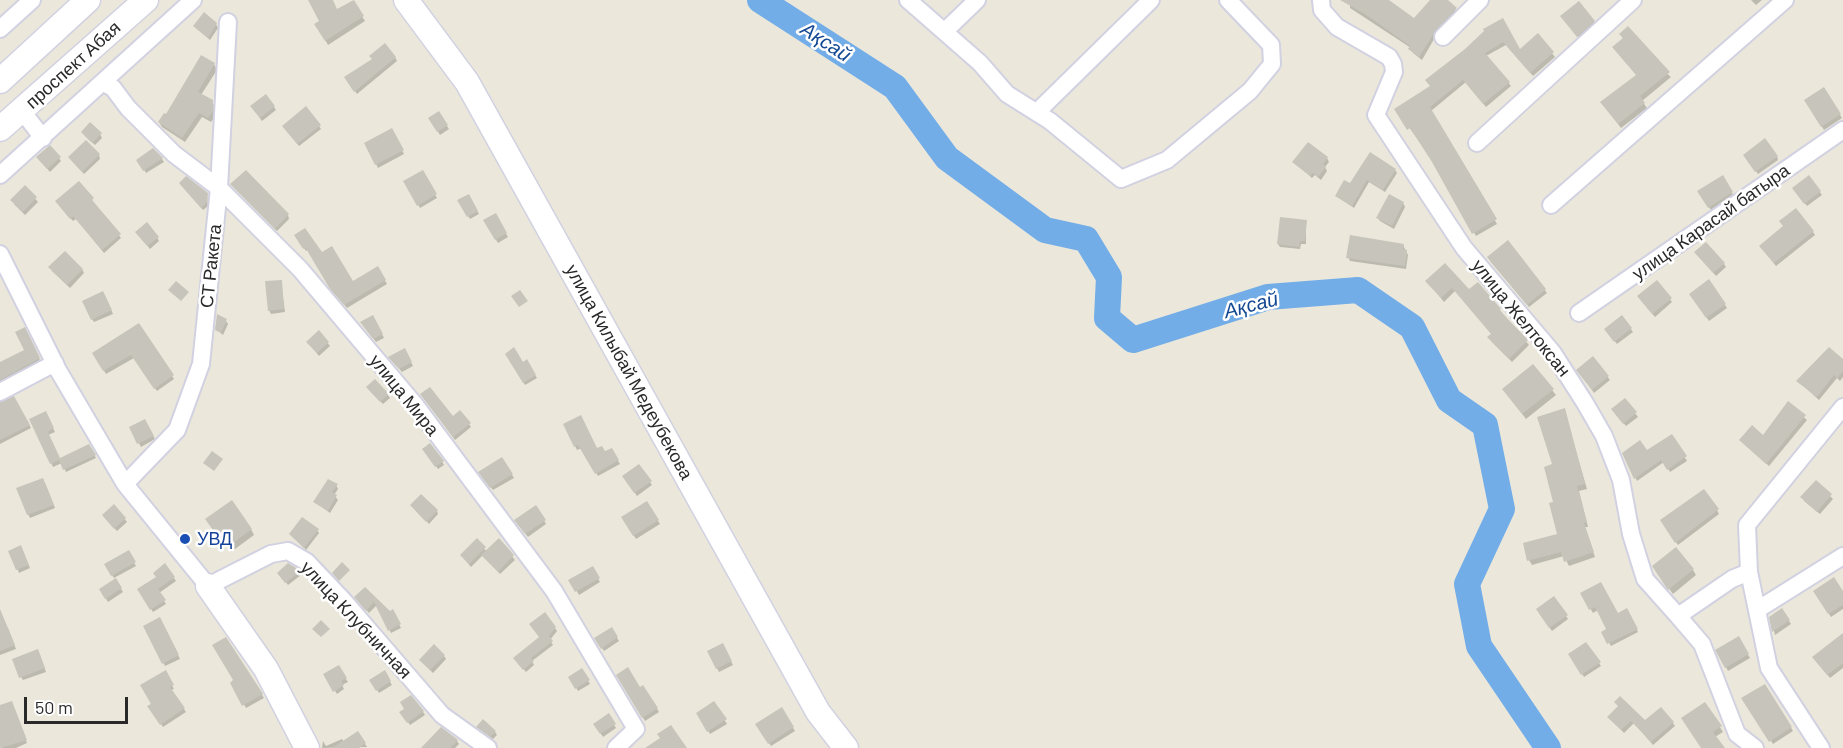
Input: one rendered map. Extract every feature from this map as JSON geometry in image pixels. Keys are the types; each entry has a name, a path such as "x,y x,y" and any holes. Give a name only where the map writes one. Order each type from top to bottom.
{"main road":[{"name":"проспект Абая","path":"0,81 88,0"},
{"name":"проспект Абая","path":"13,119 146,0"},
{"name":"улица Килыбай Медеубекова","path":"406,0 467,82 818,712 846,748"},
{"path":"0,91 13,102 13,119"},
{"path":"208,586 266,669 307,748"}],"street":[{"path":"0,29 32,0"},
{"path":"0,175 193,0"},
{"path":"908,0 945,31 1007,94 1036,112 1121,179 1167,160 1250,91 1272,64 1271,45 1228,0"},
{"path":"945,31 977,0"},
{"path":"1036,112 1151,0"},
{"name":"улица Желтоксан","path":"1321,0 1322,10 1337,27 1389,57 1395,72 1376,115 1464,248 1553,353 1585,404 1604,436 1621,480 1642,572 1664,602 1702,645 1737,734 1755,748"},
{"path":"1443,37 1480,0"},
{"path":"1477,143 1633,0"},
{"path":"1551,206 1785,0"},
{"name":"СТ Ракета","path":"125,484 177,430 201,364 219,188 228,22"},
{"name":"улица Мира","path":"104,83 113,88 128,108 174,153 219,188 300,269 416,406 554,591 636,729 616,748"},
{"path":"13,119 43,138"},
{"name":"улица Карасай батыра","path":"1579,313 1843,130"},
{"path":"0,254 56,366 125,484 208,586"},
{"path":"0,392 56,366"},
{"path":"1821,748 1769,668 1749,572 1747,525 1843,406"},
{"name":"улица Клубничная","path":"208,586 271,554 288,551 307,562 343,600 442,715 488,748"},
{"path":"1757,610 1843,556"},
{"path":"1678,616 1732,579 1749,572"}],"building":[{"path":"308,0 333,0 337,9 354,0 364,16 325,41 314,24 319,21"},
{"path":"1340,0 1389,0 1414,18 1430,0 1448,0 1457,8 1436,30 1419,57 1408,49 1410,46 1365,14"},
{"path":"1579,1 1595,21 1577,37 1560,16"},
{"path":"204,12 217,23 208,38 193,26"},
{"path":"1503,18 1520,49 1538,33 1554,52 1530,73 1503,42 1485,53 1510,82 1483,104 1463,80 1430,107 1497,219 1472,234 1432,162 1410,128 1407,130 1394,109 1430,86 1425,80 1465,49 1484,31 1483,29"},
{"path":"1628,26 1670,72 1640,96 1645,103 1618,124 1600,102 1636,75 1612,47 1623,38 1619,34"},
{"path":"385,43 396,57 354,92 344,77 372,59 369,56"},
{"path":"201,55 215,63 198,92 213,100 213,111 208,118 199,113 182,138 158,122 164,113 166,114"},
{"path":"1824,87 1841,114 1821,127 1804,100"},
{"path":"266,94 275,106 260,118 250,106"},
{"path":"306,106 321,125 297,144 282,126"},
{"path":"439,111 448,125 437,132 428,118"},
{"path":"90,122 102,133 92,143 81,132"},
{"path":"392,128 404,150 375,165 364,143"},
{"path":"1765,138 1778,156 1755,172 1743,155"},
{"path":"86,140 100,154 82,172 68,157"},
{"path":"1308,142 1328,157 1323,164 1326,167 1318,177 1313,173 1310,176 1292,162"},
{"path":"50,145 61,157 47,169 36,157"},
{"path":"153,148 163,158 143,171 136,160"},
{"path":"1370,152 1396,169 1383,190 1367,180 1352,206 1335,196 1344,180 1350,183"},
{"path":"246,170 289,214 275,229 230,184"},
{"path":"423,170 437,194 417,206 403,181"},
{"path":"1723,175 1733,192 1708,208 1697,191"},
{"path":"1809,175 1821,191 1804,204 1792,188"},
{"path":"186,176 208,193 207,202 201,208 179,183"},
{"path":"79,181 121,234 102,250 73,216 70,219 55,201"},
{"path":"25,185 37,197 23,212 10,200"},
{"path":"469,194 478,211 467,217 457,200"},
{"path":"1389,194 1404,202 1392,226 1376,218"},
{"path":"1796,208 1814,231 1774,263 1759,246 1783,226 1779,221"},
{"path":"496,213 507,233 495,240 483,220"},
{"path":"1280,217 1307,220 1305,241 1300,241 1299,247 1277,244"},
{"path":"147,222 159,237 147,246 135,232"},
{"path":"305,228 322,252 332,246 353,281 378,266 386,280 344,305 330,289 305,247 303,249 294,235"},
{"path":"1350,235 1404,244 1403,249 1407,250 1405,266 1346,258"},
{"path":"1508,240 1546,289 1527,305 1487,257"},
{"path":"1706,242 1725,263 1713,273 1694,252"},
{"path":"65,251 83,269 67,285 48,267"},
{"path":"1445,263 1469,289 1478,282 1501,309 1499,310 1528,340 1509,359 1487,337 1491,334 1452,288 1441,298 1425,281"},
{"path":"1709,279 1726,304 1706,318 1689,294"},
{"path":"282,280 284,309 268,311 265,281"},
{"path":"1657,280 1672,298 1652,314 1637,296"},
{"path":"176,281 189,292 181,301 168,290"},
{"path":"520,290 528,301 519,307 511,296"},
{"path":"103,291 112,310 91,320 82,301"},
{"path":"217,314 227,319 221,333 215,330"},
{"path":"373,315 383,334 373,339 360,322"},
{"path":"1622,315 1632,328 1614,342 1604,329"},
{"path":"139,323 174,375 154,389 131,355 103,371 92,353"},
{"path":"25,327 40,358 0,380 0,362 24,350 15,332"},
{"path":"319,330 329,342 317,353 306,342"},
{"path":"514,347 523,362 527,359 536,375 523,383 505,354"},
{"path":"1829,347 1843,359 1843,371 1837,378 1834,375 1817,397 1796,381"},
{"path":"405,348 412,362 399,369 388,357"},
{"path":"1593,356 1609,376 1592,390 1576,370"},
{"path":"1533,364 1554,389 1522,414 1502,389"},
{"path":"375,379 389,394 380,402 366,387"},
{"path":"430,387 453,416 460,410 471,423 453,437 420,394"},
{"path":"14,396 30,425 0,440 0,402"},
{"path":"1625,398 1637,412 1623,424 1611,409"},
{"path":"1788,401 1806,415 1766,464 1739,440 1752,425 1763,435"},
{"path":"1565,408 1585,484 1577,486 1587,522 1584,523 1594,552 1564,562 1561,552 1527,561 1523,543 1557,534 1549,503 1553,502 1544,467 1552,464 1537,417"},
{"path":"46,411 54,428 48,432 60,458 89,444 96,455 63,470 59,460 50,464 29,419"},
{"path":"581,415 597,448 602,446 605,451 612,448 619,460 595,474 578,445 574,447 563,424"},
{"path":"145,419 154,436 137,444 129,427"},
{"path":"1672,434 1687,456 1667,470 1661,460 1634,479 1622,453 1640,440 1647,450"},
{"path":"430,443 444,461 435,467 422,449"},
{"path":"212,451 223,459 214,471 203,463"},
{"path":"502,457 513,474 490,488 478,472"},
{"path":"639,464 652,481 634,493 622,476"},
{"path":"43,478 54,505 27,515 16,488"},
{"path":"328,479 338,484 332,492 337,495 328,511 313,502"},
{"path":"1816,480 1832,494 1817,512 1800,497"},
{"path":"1704,489 1719,509 1675,543 1660,520"},
{"path":"421,494 438,510 426,522 410,505"},
{"path":"232,500 252,529 226,548 205,519"},
{"path":"647,501 659,520 633,536 621,517"},
{"path":"114,504 126,518 114,529 102,515"},
{"path":"536,505 546,520 525,534 514,520"},
{"path":"302,517 319,529 304,548 289,534"},
{"path":"477,538 486,547 469,564 460,555"},
{"path":"499,538 514,555 498,572 481,555"},
{"path":"21,545 29,565 16,570 8,551"},
{"path":"1676,547 1694,569 1668,590 1652,566"},
{"path":"129,550 136,562 111,576 104,564"},
{"path":"342,562 350,570 339,581 332,573"},
{"path":"165,563 175,577 158,589 166,600 150,610 137,589 156,577 153,573"},
{"path":"288,563 301,571 285,583 277,573"},
{"path":"593,566 600,578 575,592 568,580"},
{"path":"1834,577 1843,591 1843,605 1828,614 1813,591"},
{"path":"116,578 122,588 105,599 99,589"},
{"path":"1601,582 1618,613 1627,608 1638,629 1607,644 1601,632 1606,629 1595,607 1589,610 1580,593"},
{"path":"365,587 390,611 393,609 401,624 388,631 374,602 366,611 354,597"},
{"path":"1554,596 1568,615 1549,628 1536,609"},
{"path":"1782,608 1790,620 1772,632 1769,617"},
{"path":"0,609 15,645 0,651"},
{"path":"545,612 556,627 549,636 553,641 531,658 534,661 523,670 513,658 539,637 529,624"},
{"path":"160,617 179,655 162,664 143,626"},
{"path":"321,620 330,629 321,637 312,629"},
{"path":"612,627 618,637 601,649 594,638"},
{"path":"1843,633 1843,663 1827,675 1812,657"},
{"path":"1739,636 1749,654 1725,668 1715,650"},
{"path":"226,637 263,694 242,706 230,683 233,680 212,645"},
{"path":"1586,642 1601,662 1581,675 1568,654"},
{"path":"723,643 732,661 716,669 707,651"},
{"path":"434,644 445,655 430,670 419,660"},
{"path":"38,649 45,668 19,678 12,659"},
{"path":"339,665 347,678 341,681 344,685 333,692 323,674"},
{"path":"628,667 640,687 643,685 658,708 642,718 616,675"},
{"path":"582,668 590,680 575,689 568,677"},
{"path":"166,670 174,685 170,687 185,708 160,725 147,706 151,704 140,685"},
{"path":"385,670 391,681 376,691 369,680"},
{"path":"1765,684 1792,727 1769,742 1741,698"},
{"path":"411,695 424,711 407,723 399,712 404,709 400,702"},
{"path":"1620,696 1645,720 1661,707 1674,722 1651,742 1631,721 1621,730 1607,717 1618,706 1614,702"},
{"path":"12,701 27,740 0,748 0,705"},
{"path":"714,701 727,719 707,732 696,713"},
{"path":"1705,702 1722,726 1713,732 1725,748 1701,748 1681,718"},
{"path":"782,707 794,727 768,744 755,724"},
{"path":"609,713 616,724 600,734 593,724"},
{"path":"483,719 496,731 490,737 476,727"},
{"path":"671,725 687,748 645,748 660,738 657,734"},
{"path":"441,727 458,740 450,748 421,748"},
{"path":"358,731 366,743 359,748 332,748"}],"waterway":[{"name":"Ақсай","path":"760,0 895,87 947,158 1045,230 1086,239 1109,277 1107,318 1133,340 1268,297 1358,290 1412,327 1449,400 1485,425 1502,509 1467,584 1479,646 1548,748"}],"place":[{"name":"УВД","path":"185,539"}]}
